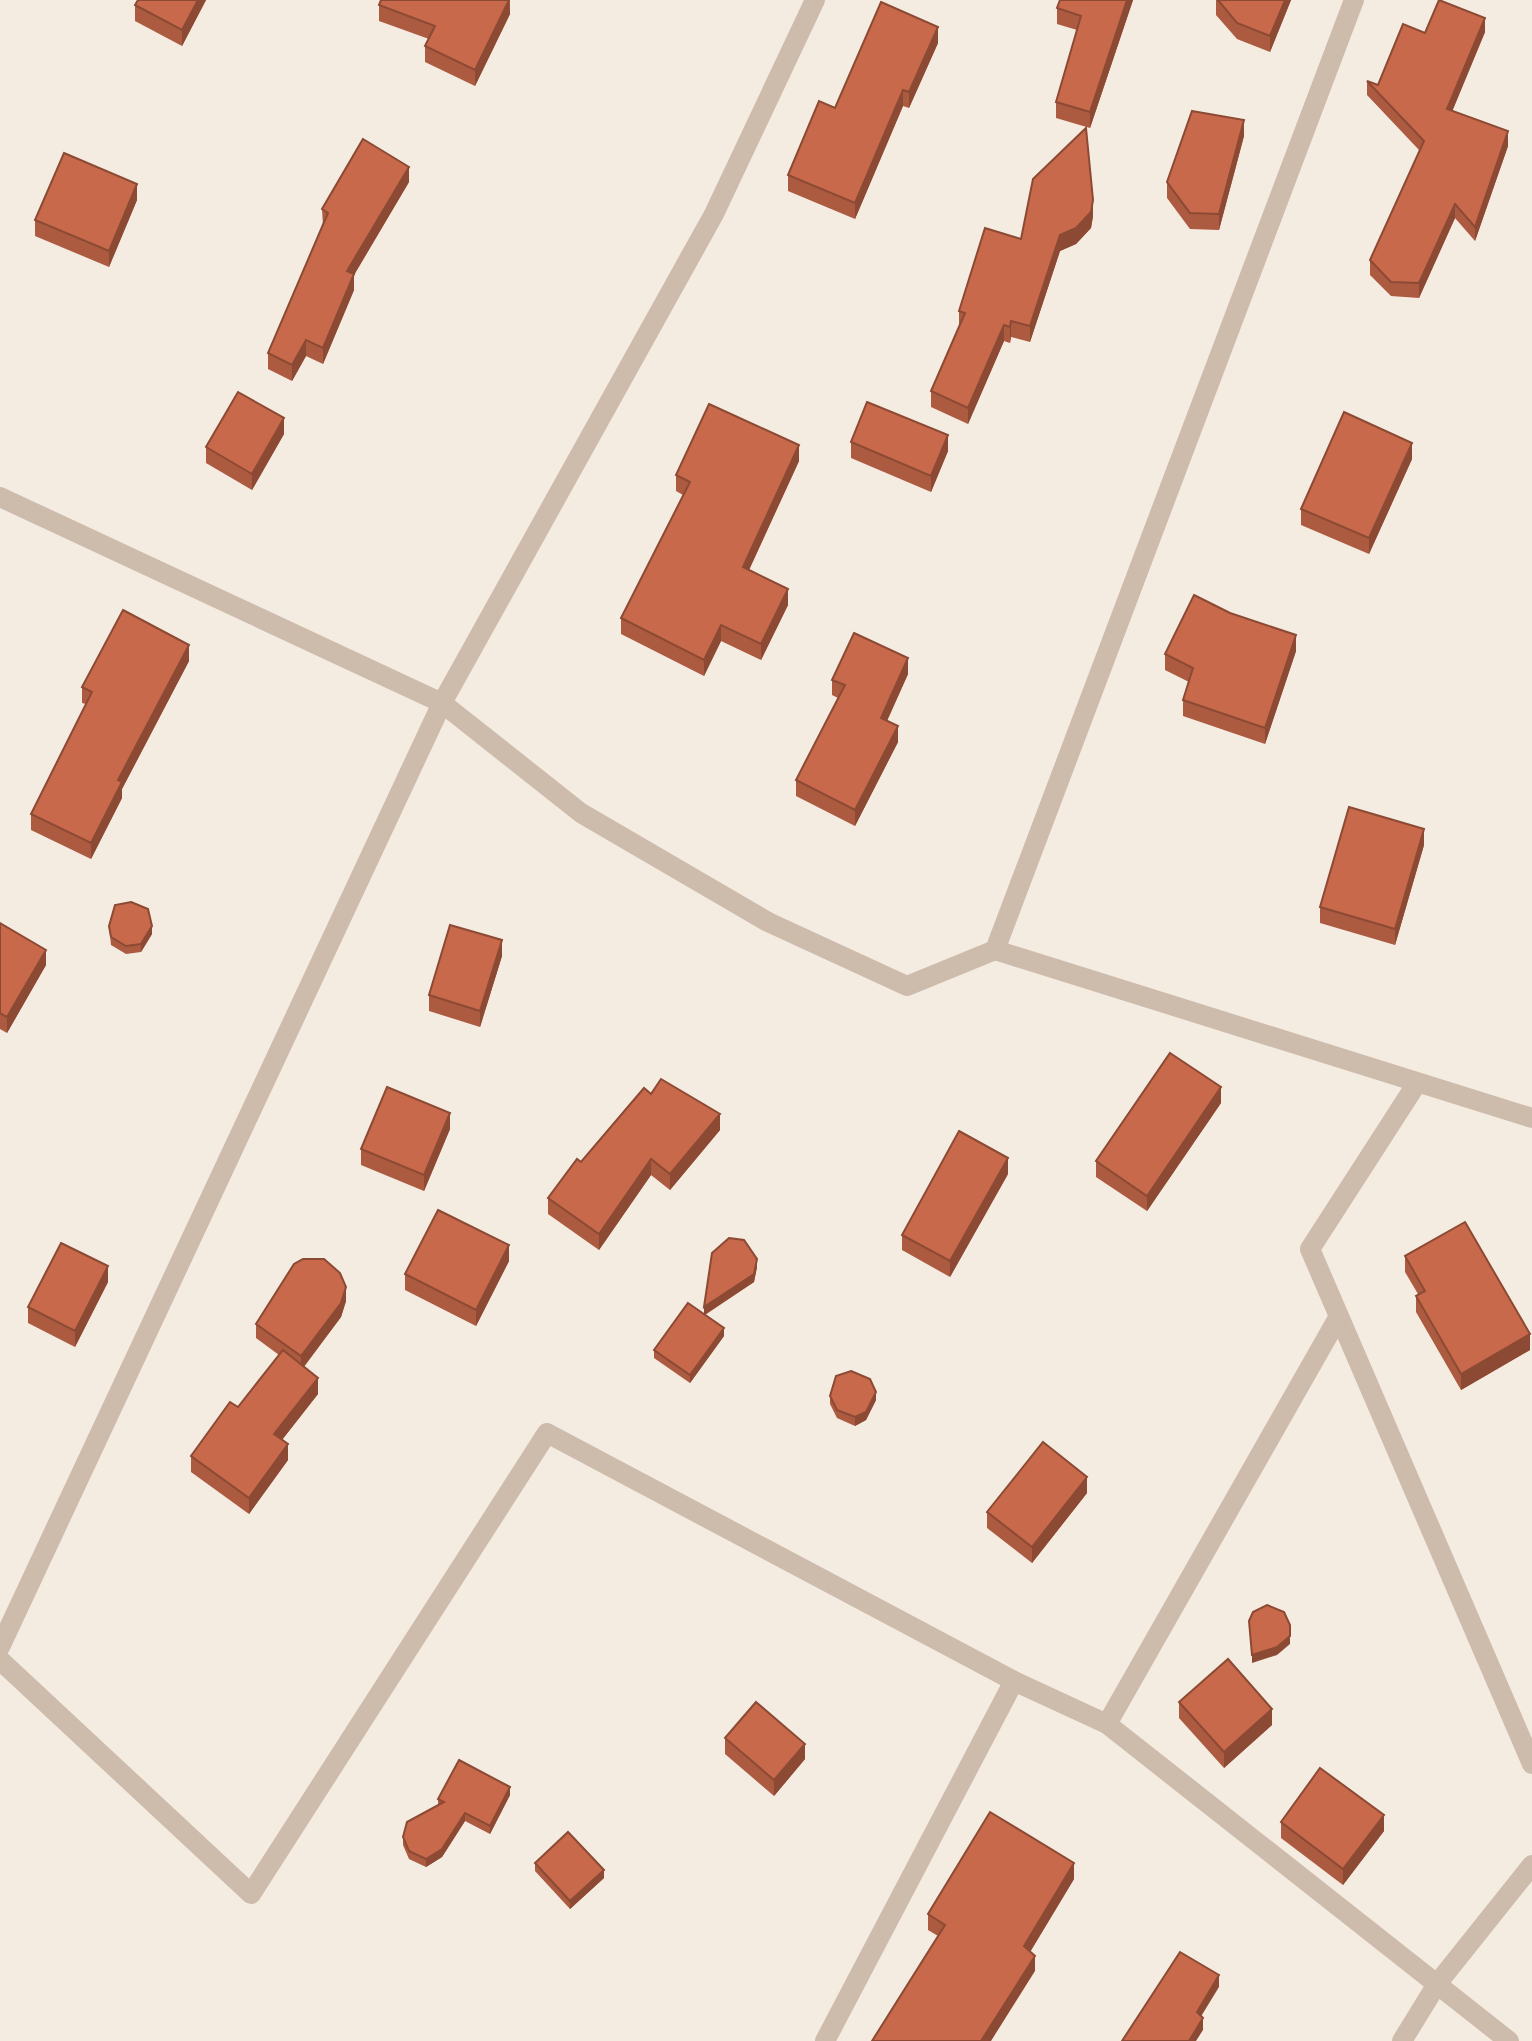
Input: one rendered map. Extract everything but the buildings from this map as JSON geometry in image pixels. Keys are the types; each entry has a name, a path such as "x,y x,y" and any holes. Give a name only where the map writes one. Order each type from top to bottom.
{"street":[{"path":"0,1647 442,703 714,214 815,0"},
{"path":"995,950 1354,0"},
{"path":"0,497 442,703 581,813 768,922 907,986 995,950 1532,1118"},
{"path":"1417,1083 1310,1249 1532,1764"},
{"path":"1107,1724 1338,1318"},
{"path":"0,1660 251,1894 547,1433 1014,1681 1107,1724 1509,2041"},
{"path":"825,2041 1014,1681"},
{"path":"1402,2041 1437,1984 1532,1865"}]}
